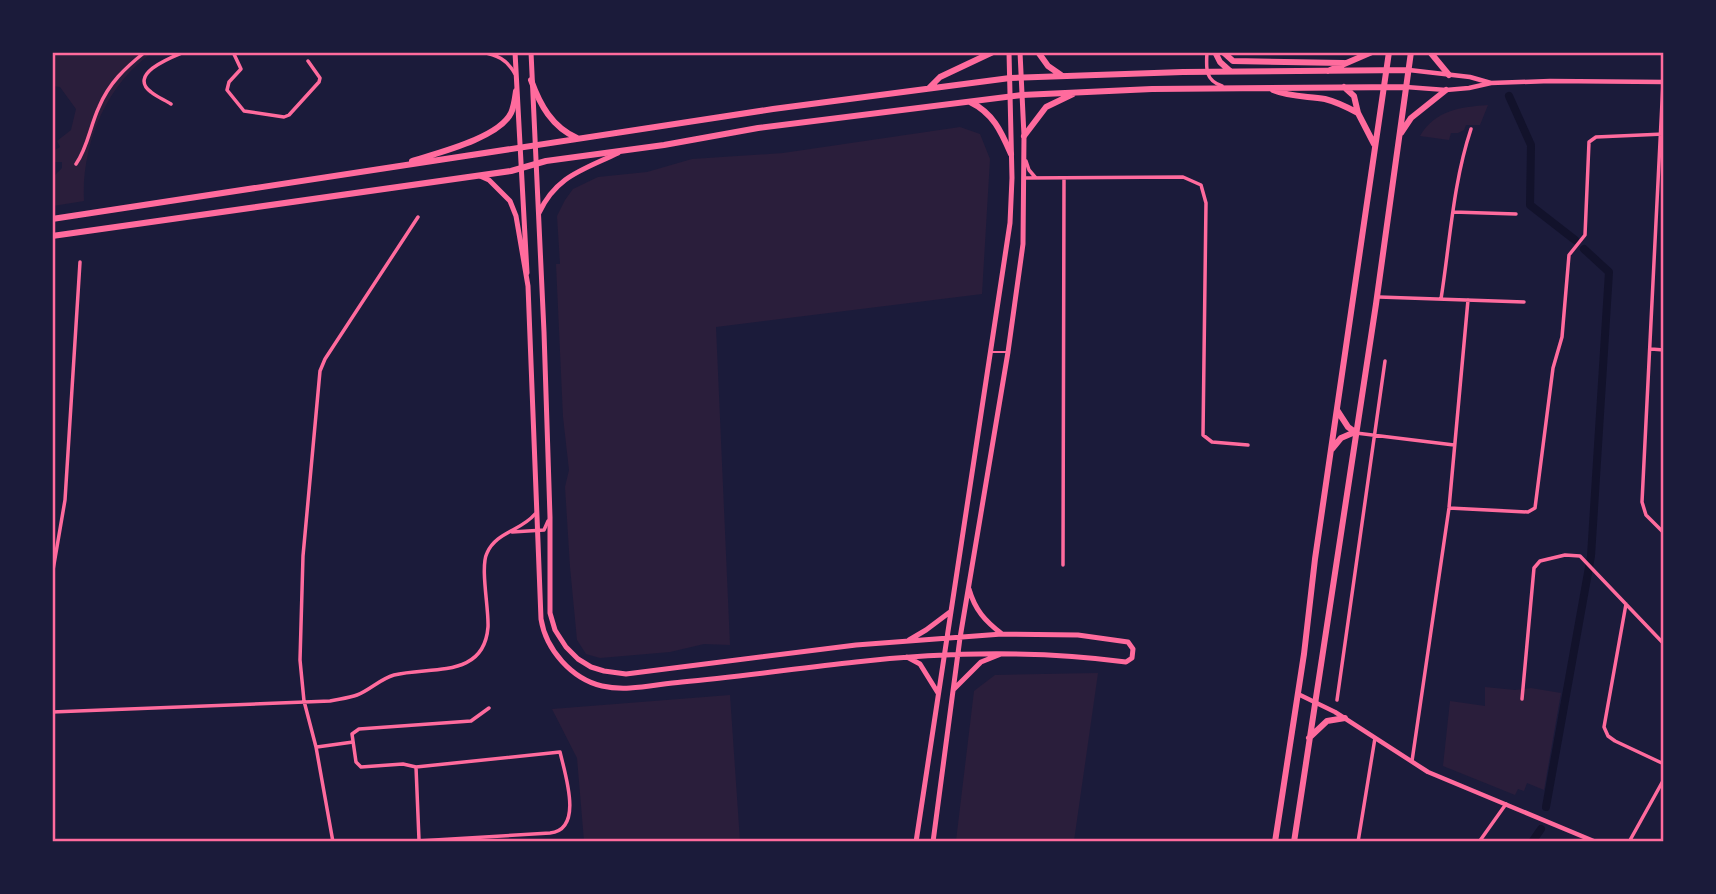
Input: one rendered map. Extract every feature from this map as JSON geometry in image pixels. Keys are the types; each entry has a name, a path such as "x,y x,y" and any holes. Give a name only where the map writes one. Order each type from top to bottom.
{"main road":[{"path":"515,52 542,626 550,645 564,663 592,683 613,688 958,653 1070,655 1126,662 1132,657 1128,642 1079,635 1002,634 856,645 626,674 591,667 566,647 555,630 550,613 550,517 531,52"},
{"path":"929,88 940,77 993,52"},
{"path":"916,842 1010,223 1009,52"},
{"path":"933,842 960,638 1008,352 1023,244 1024,136 1020,52"},
{"path":"1038,52 1048,66 1061,75"},
{"path":"1214,52 1230,71"},
{"path":"1223,52 1233,61 1344,63"},
{"path":"1326,72 1372,52"},
{"path":"1275,842 1389,52"},
{"path":"1294,842 1314,701 1333,596 1410,52"},
{"path":"1430,52 1449,75"},
{"path":"52,219 841,99 1010,78 1230,71 1409,70"},
{"path":"531,80 544,110 563,132 578,139"},
{"path":"54,236 477,175 758,128 1022,94 1152,89 1385,85 1406,87"},
{"path":"1342,86 1354,96 1357,113 1374,144"},
{"path":"1269,89 1284,95 1333,102 1357,113"},
{"path":"1400,135 1411,118 1446,90"},
{"path":"393,167 451,149 494,130 511,113 516,92"},
{"path":"1024,136 1046,107 1078,92"},
{"path":"968,101 981,107 993,119 1011,154"},
{"path":"538,213 548,194 561,181 620,152"},
{"path":"477,175 489,180 510,201 516,216 528,285"},
{"path":"1336,408 1344,422 1355,432"},
{"path":"1331,451 1342,438 1355,432"},
{"path":"968,586 973,604 985,620 1002,634"},
{"path":"906,641 951,611"},
{"path":"953,689 982,662 1004,652"},
{"path":"907,657 919,664 938,692"},
{"path":"1308,739 1327,721 1345,718"}],"street":[{"path":"76,164 83,153 99,105 120,73 145,52"},
{"path":"171,104 148,91 146,77 151,68 184,52"},
{"path":"481,52 502,57 516,74"},
{"path":"1207,52 1206,72 1214,83 1231,89"},
{"path":"234,53 241,69 229,82 227,90 244,111 279,117 289,115 319,82 320,78 308,61"},
{"path":"1409,70 1491,83"},
{"path":"1406,87 1446,90 1491,83 1550,80 1663,82 1642,502 1646,515 1664,533"},
{"path":"1441,299 1463,151 1471,129"},
{"path":"1449,508 1528,512 1535,508 1553,368 1562,337 1569,256 1583,238 1591,139 1662,134"},
{"path":"1024,153 1029,170 1035,177"},
{"path":"1024,178 1182,177 1201,185 1206,203 1203,435 1212,442 1248,444"},
{"path":"1063,565 1064,178"},
{"path":"1454,212 1516,214"},
{"path":"333,842 316,747 304,701 300,660 300,608 320,371 325,359 418,217"},
{"path":"52,576 66,488 80,262"},
{"path":"1377,296 1524,302"},
{"path":"1412,763 1449,508 1468,300"},
{"path":"1651,349 1664,350"},
{"path":"1336,700 1385,361"},
{"path":"1355,432 1454,445"},
{"path":"52,712 330,701 356,696 383,679 455,667 477,658 486,639 488,626 485,555 498,537 522,527 536,514"},
{"path":"510,532 544,530 550,517"},
{"path":"1522,699 1536,563 1565,555 1580,556 1664,644"},
{"path":"1626,604 1604,727 1608,736 1615,741 1664,764"},
{"path":"1298,694 1345,718 1428,772 1596,842"},
{"path":"401,842 559,832 564,829 569,815 567,785 560,752 416,767 403,764 361,767 356,762 352,734 359,729 471,721 489,708"},
{"path":"1358,842 1375,738"},
{"path":"316,747 353,742"},
{"path":"416,767 419,840"},
{"path":"1629,842 1664,779"},
{"path":"1479,842 1506,804"}],"lane":[{"path":"992,352 1008,352"}],"shaded area":[{"path":"53,53 152,53 122,81 100,118 87,159 84,201 53,206 53,177 62,168 62,162 53,162 53,151 60,147 57,141 71,130 76,109 60,87 53,86"},
{"path":"1488,105 1480,125 1466,125 1464,130 1451,133 1449,140 1420,136 1433,120 1441,115 1468,107"},
{"path":"960,127 980,134 990,159 982,294 716,327 730,645 704,644 670,652 600,658 586,654 577,640 565,487 569,470 563,417 556,264 560,264 557,216 565,200 573,189 598,177 647,172 692,159 783,153"},
{"path":"1098,673 1074,841 956,841 974,691 995,675"},
{"path":"1485,687 1515,690 1531,688 1561,693 1544,790 1527,783 1524,791 1518,789 1515,795 1443,766 1450,701 1485,706"},
{"path":"730,695 740,841 584,841 577,758 552,709"}],"waterway":[{"path":"1509,96 1531,145 1530,205 1575,240"},
{"path":"1546,807 1591,556 1609,272 1584,249"},
{"path":"1532,842 1541,829"}]}
